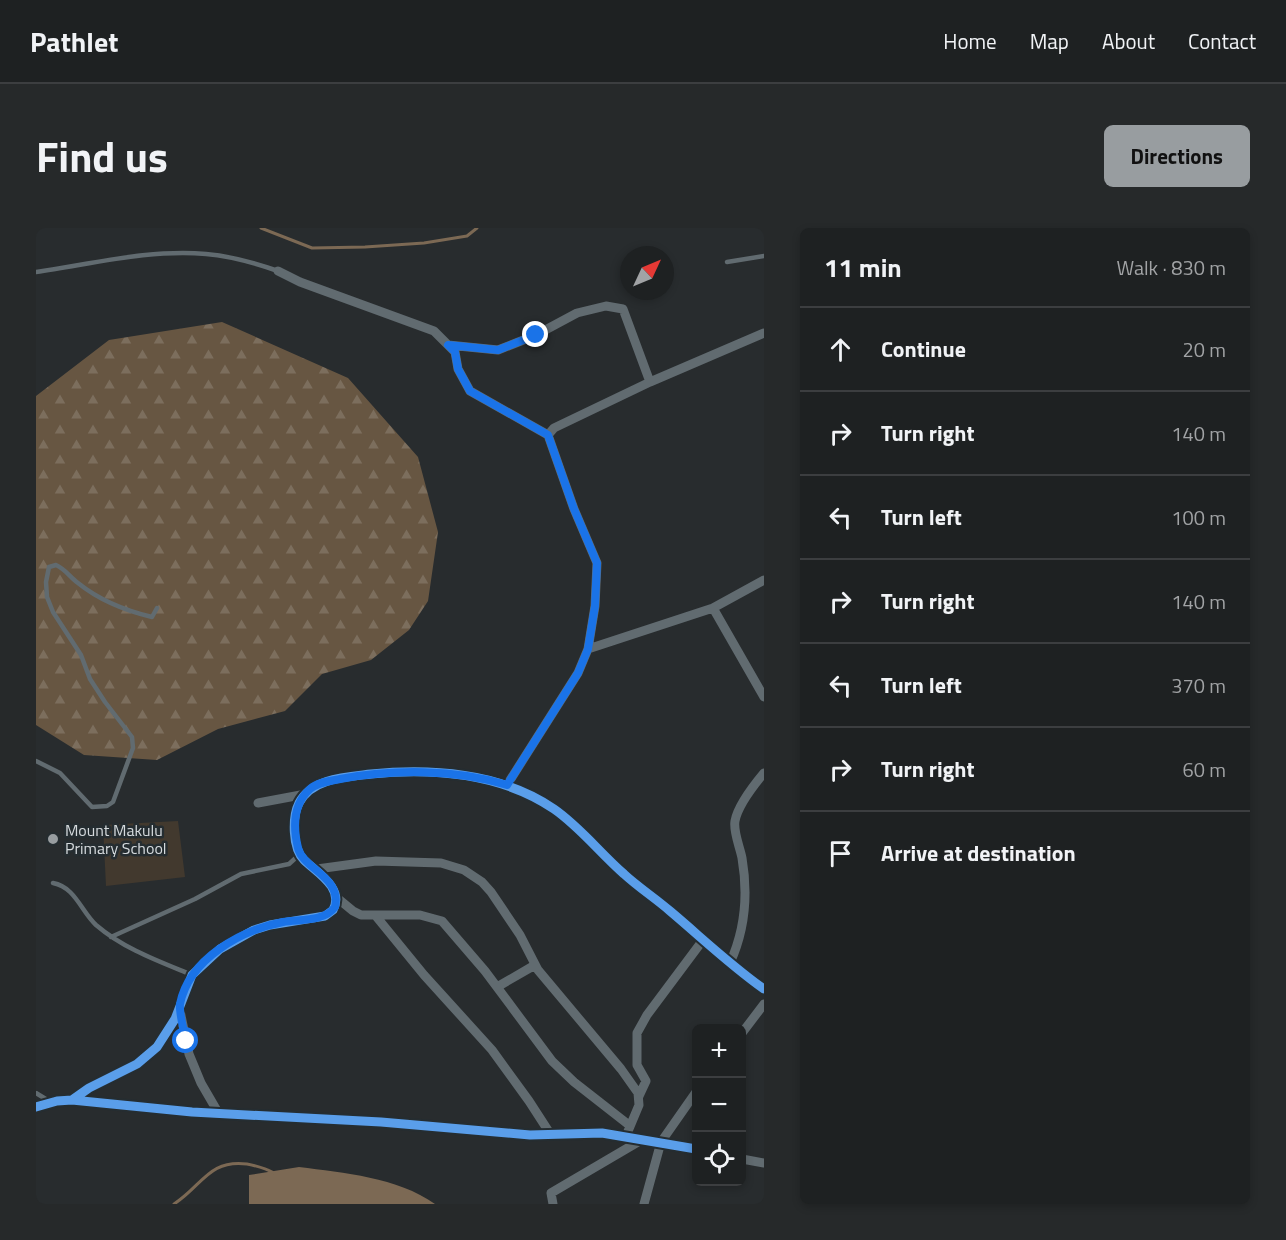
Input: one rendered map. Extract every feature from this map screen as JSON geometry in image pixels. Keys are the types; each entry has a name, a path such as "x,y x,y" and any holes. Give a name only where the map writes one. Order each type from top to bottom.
{"street":[{"path":"278,271 300,282 434,331 455,352 458,369 470,391 548,435 574,509 597,563 595,606 588,649 578,673 507,785"},
{"path":"448,345 498,350 536,335 577,313 606,306 623,309 650,382"},
{"path":"548,435 554,428 650,382 764,333"},
{"path":"588,649 713,608 764,580"},
{"path":"713,608 764,697"},
{"path":"629,1125 574,1082 552,1061 497,987 442,921 420,915 357,914 336,897 322,870 304,860 300,854 295,822 299,803 306,794 318,783 378,773 462,775 507,785 541,801 570,822 626,876 730,963 764,988"},
{"path":"730,963 741,934 744,908 743,865 734,824 745,800 764,773"},
{"path":"258,803 306,794"},
{"path":"322,870 388,861 441,863 464,870 482,882 520,934 535,965 621,1069 639,1096"},
{"path":"333,910 336,897"},
{"path":"72,1100 89,1088 145,1058 167,1034 192,975 220,949 239,937 270,925 325,916 333,910 347,908"},
{"path":"375,915 424,975 492,1050 529,1101 550,1135"},
{"path":"626,1136 646,1081 637,1065 637,1033 647,1015 703,940"},
{"path":"497,987 535,965"},
{"path":"746,1026 764,1004"},
{"path":"179,1006 189,1054 201,1083 219,1114"},
{"path":"644,1204 661,1142 692,1098"},
{"path":"36,1107 50,1102 72,1100 219,1114 381,1122 550,1135 602,1133 692,1148"},
{"path":"553,1204 551,1193 643,1139"},
{"path":"746,1160 764,1163"}],"lane":[{"path":"36,272 155,254 207,254 250,261 278,271"},
{"path":"727,262 764,256"},
{"path":"36,761 60,773 92,807 107,806 113,802 133,748 132,737 90,679 81,655 53,612 47,597 46,582 49,567 56,565 63,568 79,584 128,611 152,617 157,608"},
{"path":"111,937 241,874 288,864 300,854"},
{"path":"53,884 68,889 93,922 111,937 139,953 192,975"},
{"path":"36,1093 50,1102"}],"green space":[{"path":"222,322 348,378 418,457 438,532 428,601 409,630 371,660 322,674 285,711 218,729 157,760 84,755 36,725 36,396 109,340"}],"shaded area":[{"path":"178,821 185,877 106,886 103,825"},
{"path":"299,1167 352,1174 387,1182 420,1195 435,1204 249,1204 249,1175"}],"waterway":[{"path":"261,228 312,248 424,243 467,236 477,228"},
{"path":"174,1204 207,1175 224,1166 247,1164 274,1173"}],"cycle path":[{"path":"72,1100 89,1088 137,1064 157,1047 175,1019 192,975 220,949 254,930 270,925 325,916 333,910 336,902 332,888 328,881 300,855 295,840 294,824 299,803 312,788 341,778 394,772 442,773 489,781 533,797 563,816 629,879 764,989"},
{"path":"36,1107 57,1101 72,1100 192,1112 381,1122 530,1135 602,1133 692,1148"}],"place":[{"name":"Mount Makulu Primary School","path":"53,839"}],"route":[{"path":"186,1041 179,1006 192,975 220,949 254,930 270,925 325,916 335,907 336,897 328,882 317,869 304,860 297,846 296,813 299,803 311,788 318,783 378,773 462,775 507,785 578,673 588,649 595,606 597,563 574,509 548,435 470,391 458,369 455,352 448,345 498,350 536,335"}]}
